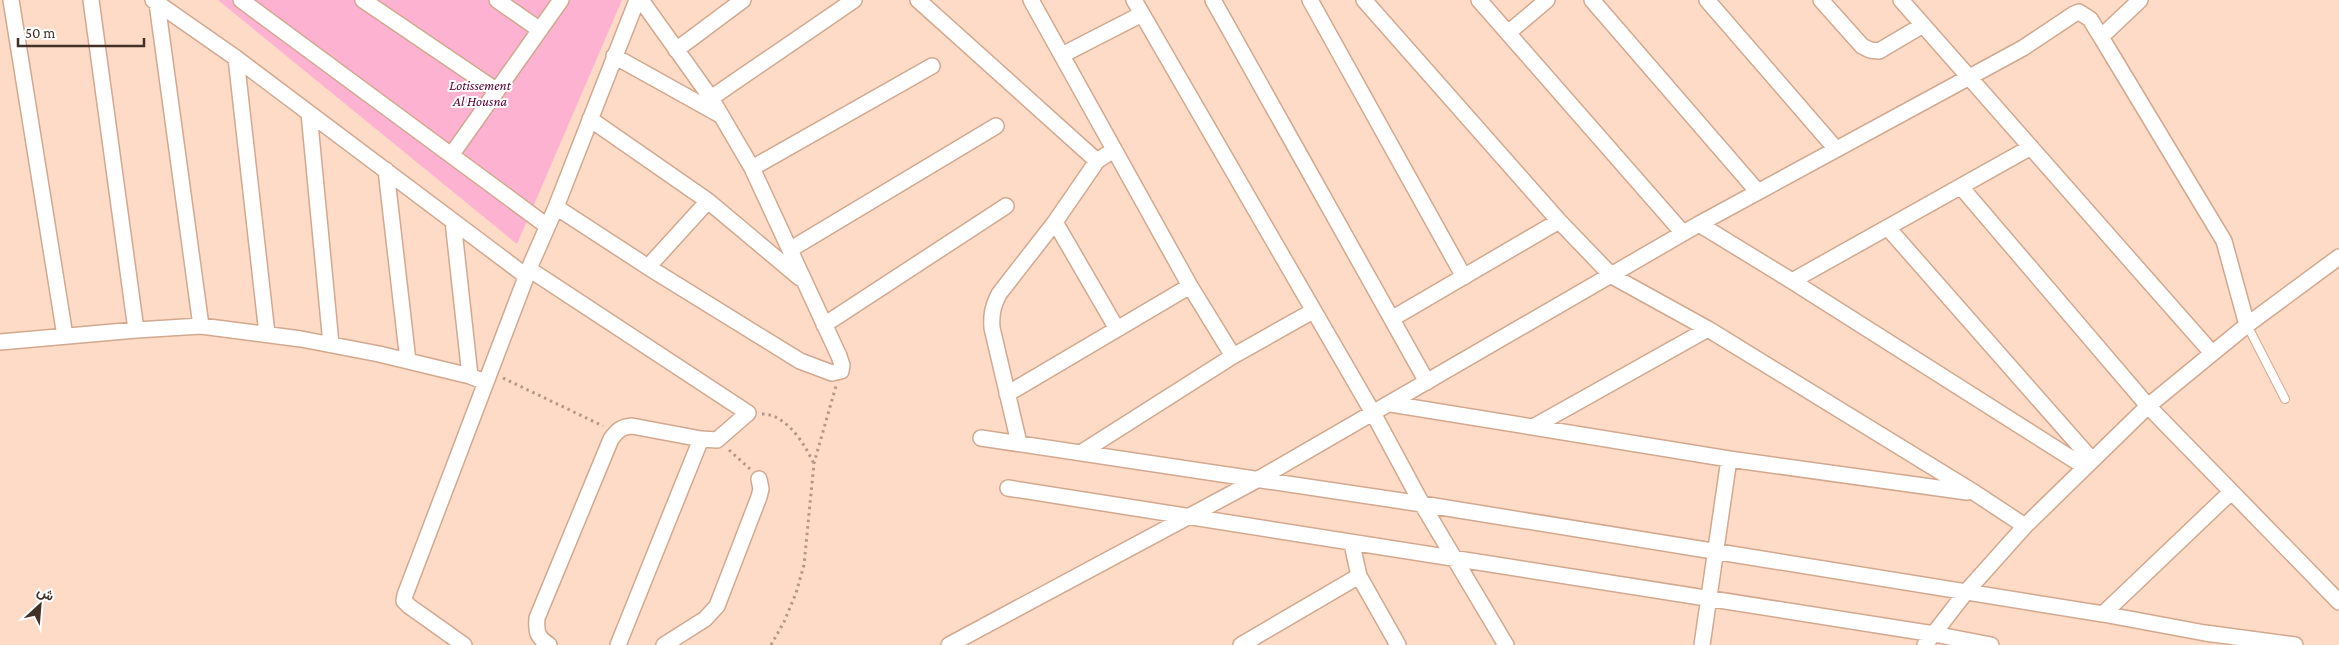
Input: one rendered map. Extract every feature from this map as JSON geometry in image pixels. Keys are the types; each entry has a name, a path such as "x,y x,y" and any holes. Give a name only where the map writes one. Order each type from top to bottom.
{"street":[{"path":"12,0 65,336"},
{"path":"91,0 136,330"},
{"path":"241,0 547,226"},
{"path":"363,0 497,91"},
{"path":"497,0 540,30"},
{"path":"452,154 561,0"},
{"path":"676,50 743,0"},
{"path":"711,98 854,0"},
{"path":"918,0 1097,160"},
{"path":"1031,0 1190,286 1233,356"},
{"path":"1134,0 1373,412 1422,504 1506,645"},
{"path":"1213,0 1393,318 1427,382"},
{"path":"1310,0 1464,277"},
{"path":"1364,0 1559,221 1612,276 1708,328 1975,492 2025,526"},
{"path":"1479,0 1683,233"},
{"path":"1508,33 1548,0"},
{"path":"1592,0 1758,192"},
{"path":"1707,0 1836,149"},
{"path":"1821,0 1862,46 1870,50 1879,51 1923,25"},
{"path":"1901,0 2212,352"},
{"path":"2101,37 2140,0"},
{"path":"155,2 202,326"},
{"path":"155,2 236,58 453,221 527,273 748,413 717,440 701,439 632,426 622,427 616,432 611,439 537,618 539,638 549,645"},
{"path":"464,645 404,601 527,273 556,206 634,3 676,50 711,98 752,168 791,249 802,280 842,366 840,371 832,373 800,361 648,267 556,206"},
{"path":"949,645 1255,481 1612,276 1698,224 2023,48 2079,12 2090,19 2224,241 2247,325"},
{"path":"1062,55 1142,14"},
{"path":"614,56 721,115"},
{"path":"236,58 267,334"},
{"path":"752,168 932,66"},
{"path":"309,112 330,344"},
{"path":"590,119 708,201 802,280"},
{"path":"791,249 996,126"},
{"path":"1792,281 2031,147"},
{"path":"1019,443 992,328 991,315 993,307 999,294 1055,222 1097,160 1114,150"},
{"path":"386,170 408,361"},
{"path":"1961,187 2148,406 2339,602"},
{"path":"648,267 708,201"},
{"path":"824,325 1006,206"},
{"path":"453,221 470,376"},
{"path":"1393,318 1559,221"},
{"path":"1055,222 1117,330"},
{"path":"1698,224 2088,464"},
{"path":"1888,228 2088,464"},
{"path":"1929,639 1966,592 2025,526 2148,406 2212,352 2339,257"},
{"path":"1007,394 1190,286"},
{"path":"1082,452 1233,356 1313,311"},
{"path":"0,342 202,326 330,344 470,376 487,377"},
{"path":"1533,427 1708,328"},
{"path":"1391,404 1729,459 1975,492"},
{"path":"981,438 1082,452 1255,481 1422,504 2103,614 2200,639 2295,645"},
{"path":"618,645 701,439"},
{"path":"1702,645 1729,459"},
{"path":"664,645 705,619 717,606 760,497 759,479"},
{"path":"1008,488 1190,516 1352,544 1708,598 1929,639 1991,645"},
{"path":"2103,614 2231,492"},
{"path":"1352,544 1359,576 1398,645"},
{"path":"1241,645 1359,576"}],"lane":[{"path":"2247,325 2285,399"}],"path":[{"path":"771,645 784,622 796,593 804,565 814,462 840,371"},
{"path":"487,377 616,432"},
{"path":"748,413 771,414 788,426 808,450 814,462"},
{"path":"717,440 759,479"}],"green space":[{"name":"Lotissement Al Housna","path":"218,0 622,0 517,244"}]}
